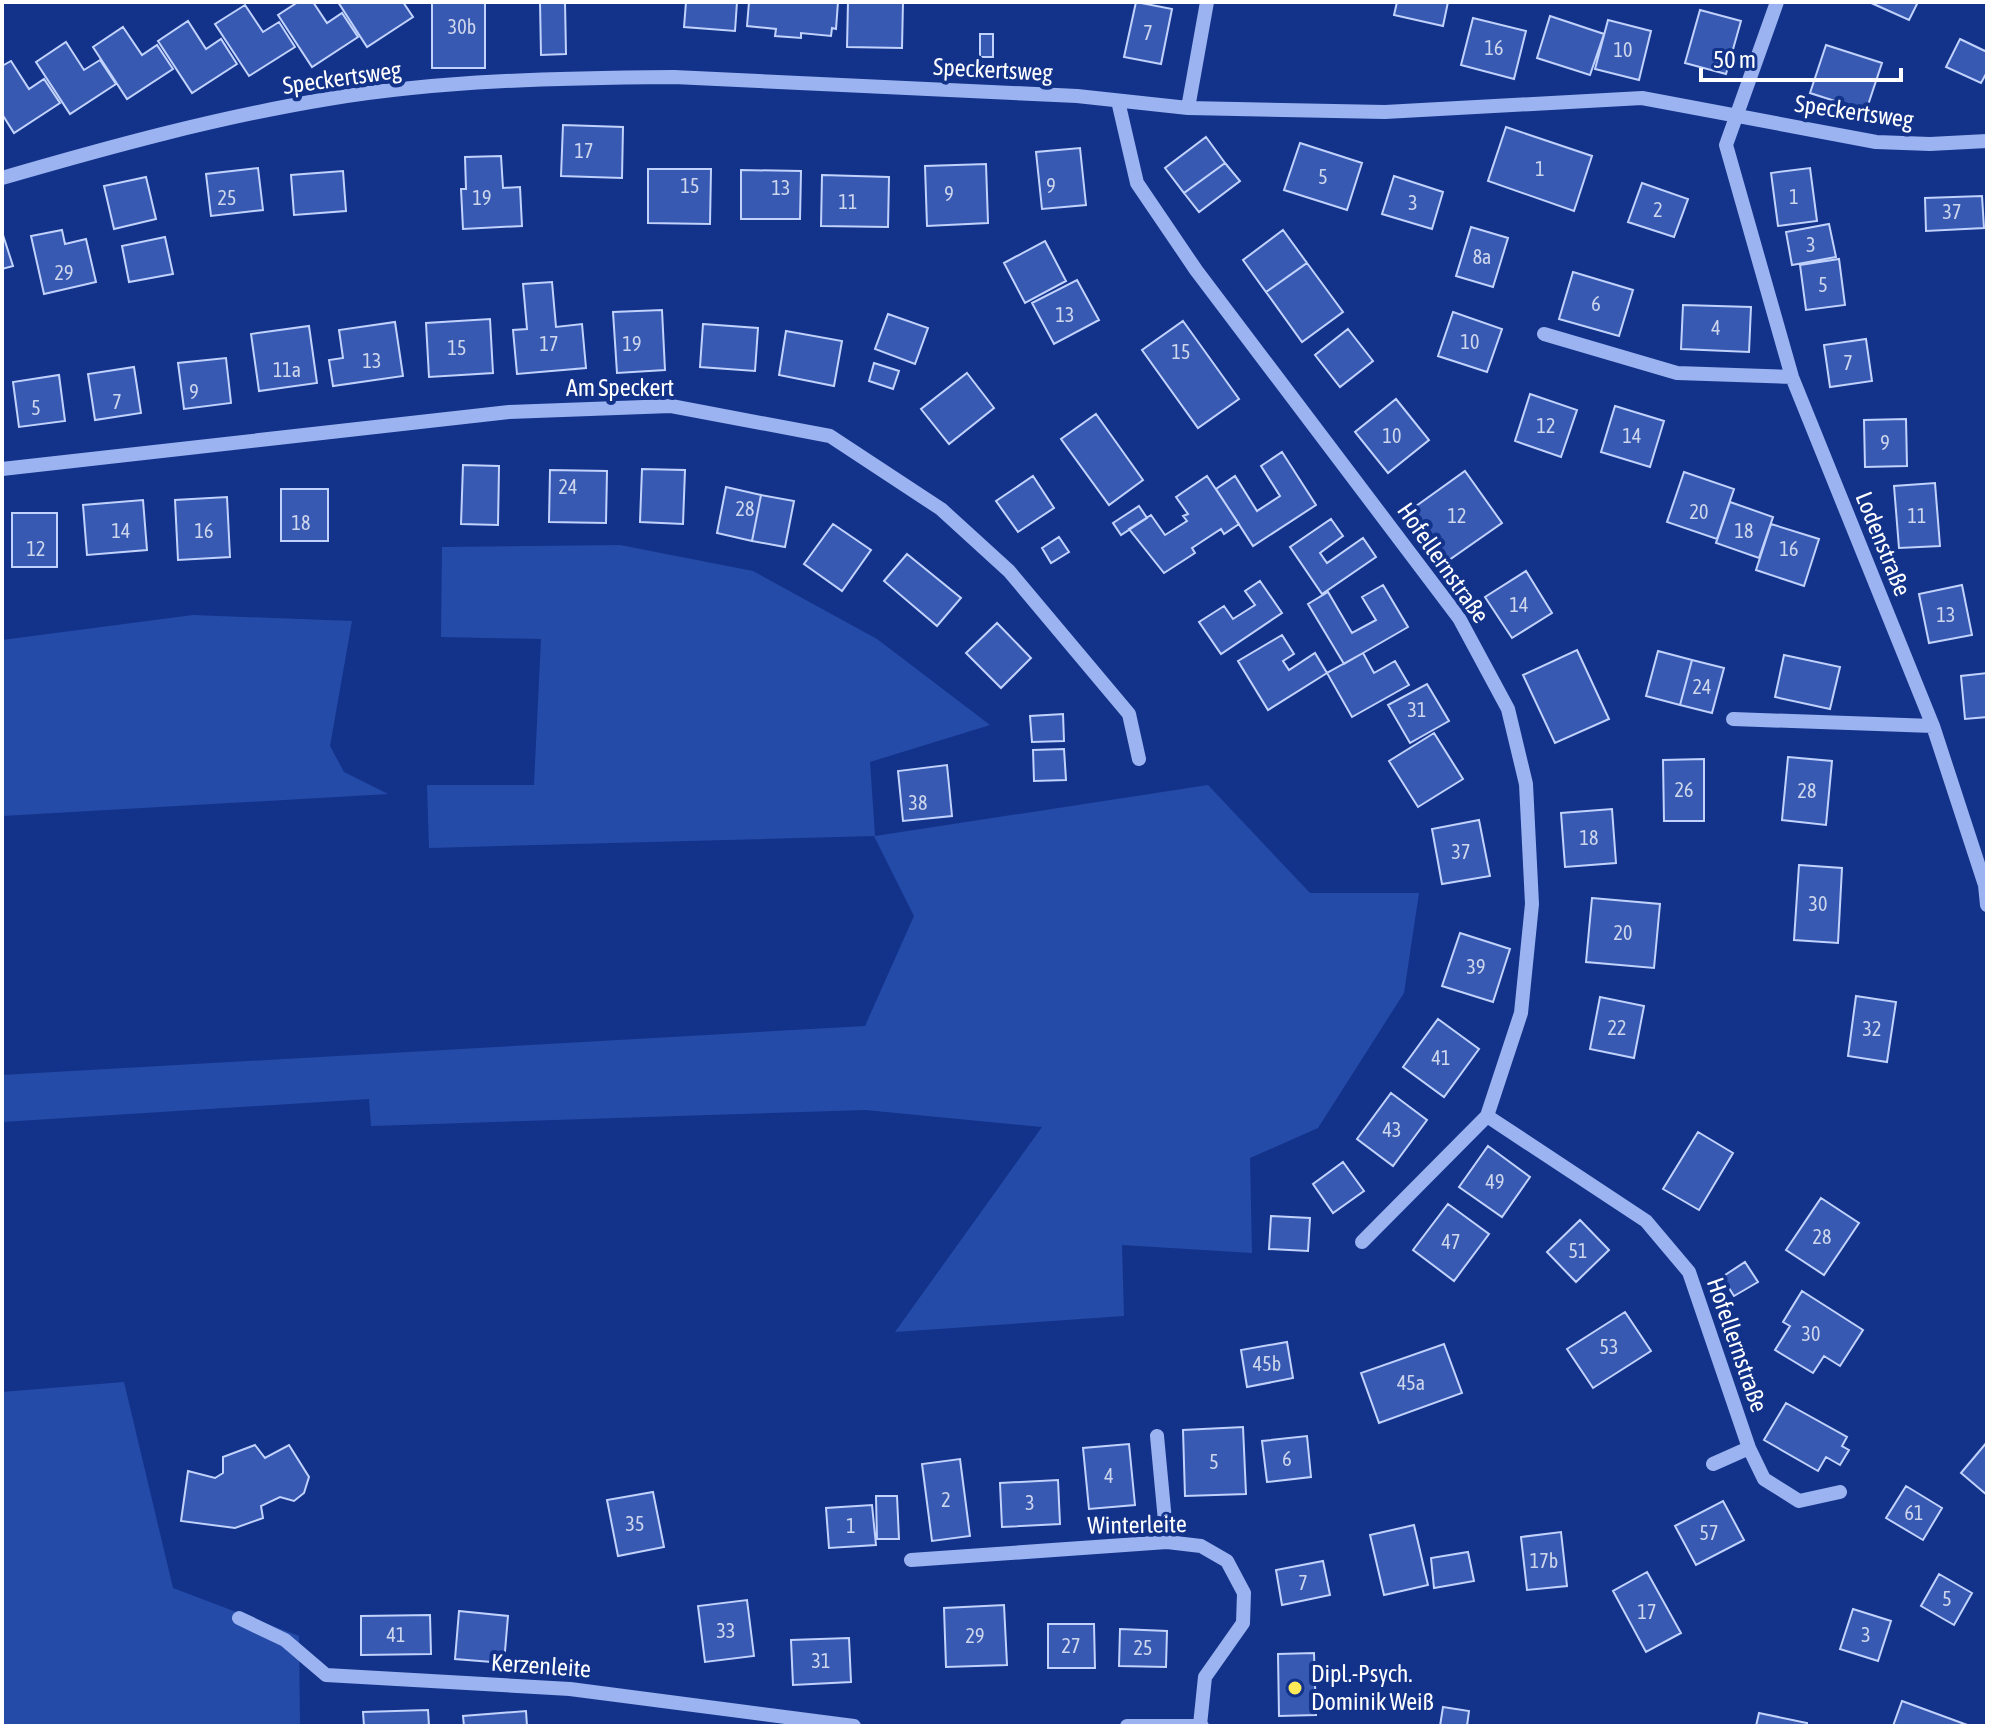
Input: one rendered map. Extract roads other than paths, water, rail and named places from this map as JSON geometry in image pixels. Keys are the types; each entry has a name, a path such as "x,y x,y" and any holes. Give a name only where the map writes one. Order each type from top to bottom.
{"street":[{"path":"1188,108 1207,2"},
{"name":"Lodenstraße","path":"1777,2 1726,145 1792,377 1933,726 1985,885 1987,905"},
{"name":"Speckertsweg","path":"2,178 124,143 329,99 527,79 674,77 1118,101 1188,108 1385,112 1642,98 1876,142 1930,144 1987,141"},
{"name":"Hofellernstraße","path":"1118,101 1137,183 1196,270 1459,618 1508,709 1526,784 1532,904 1521,1013 1487,1116 1362,1242"},
{"path":"1544,334 1677,373 1792,377"},
{"name":"Am Speckert","path":"2,469 524,411 671,406 830,436 941,509 1009,571 1129,714 1139,759"},
{"path":"1733,719 1933,726"},
{"name":"Hofellernstraße","path":"1487,1116 1646,1221 1689,1272 1749,1448 1764,1479 1799,1501 1840,1492"},
{"path":"1157,1436 1167,1542"},
{"name":"Hofellernstraße","path":"1713,1464 1749,1448"},
{"name":"Winterleite","path":"911,1560 1167,1542 1201,1546 1227,1561 1244,1593 1243,1623 1205,1677 1201,1726"},
{"name":"Kerzenleite","path":"239,1618 285,1640 326,1675 570,1689 854,1726"},
{"path":"1127,1726 1201,1726"}],"place":[{"name":"Dipl.-Psych. Dominik Weiß","path":"1295,1688"}]}
